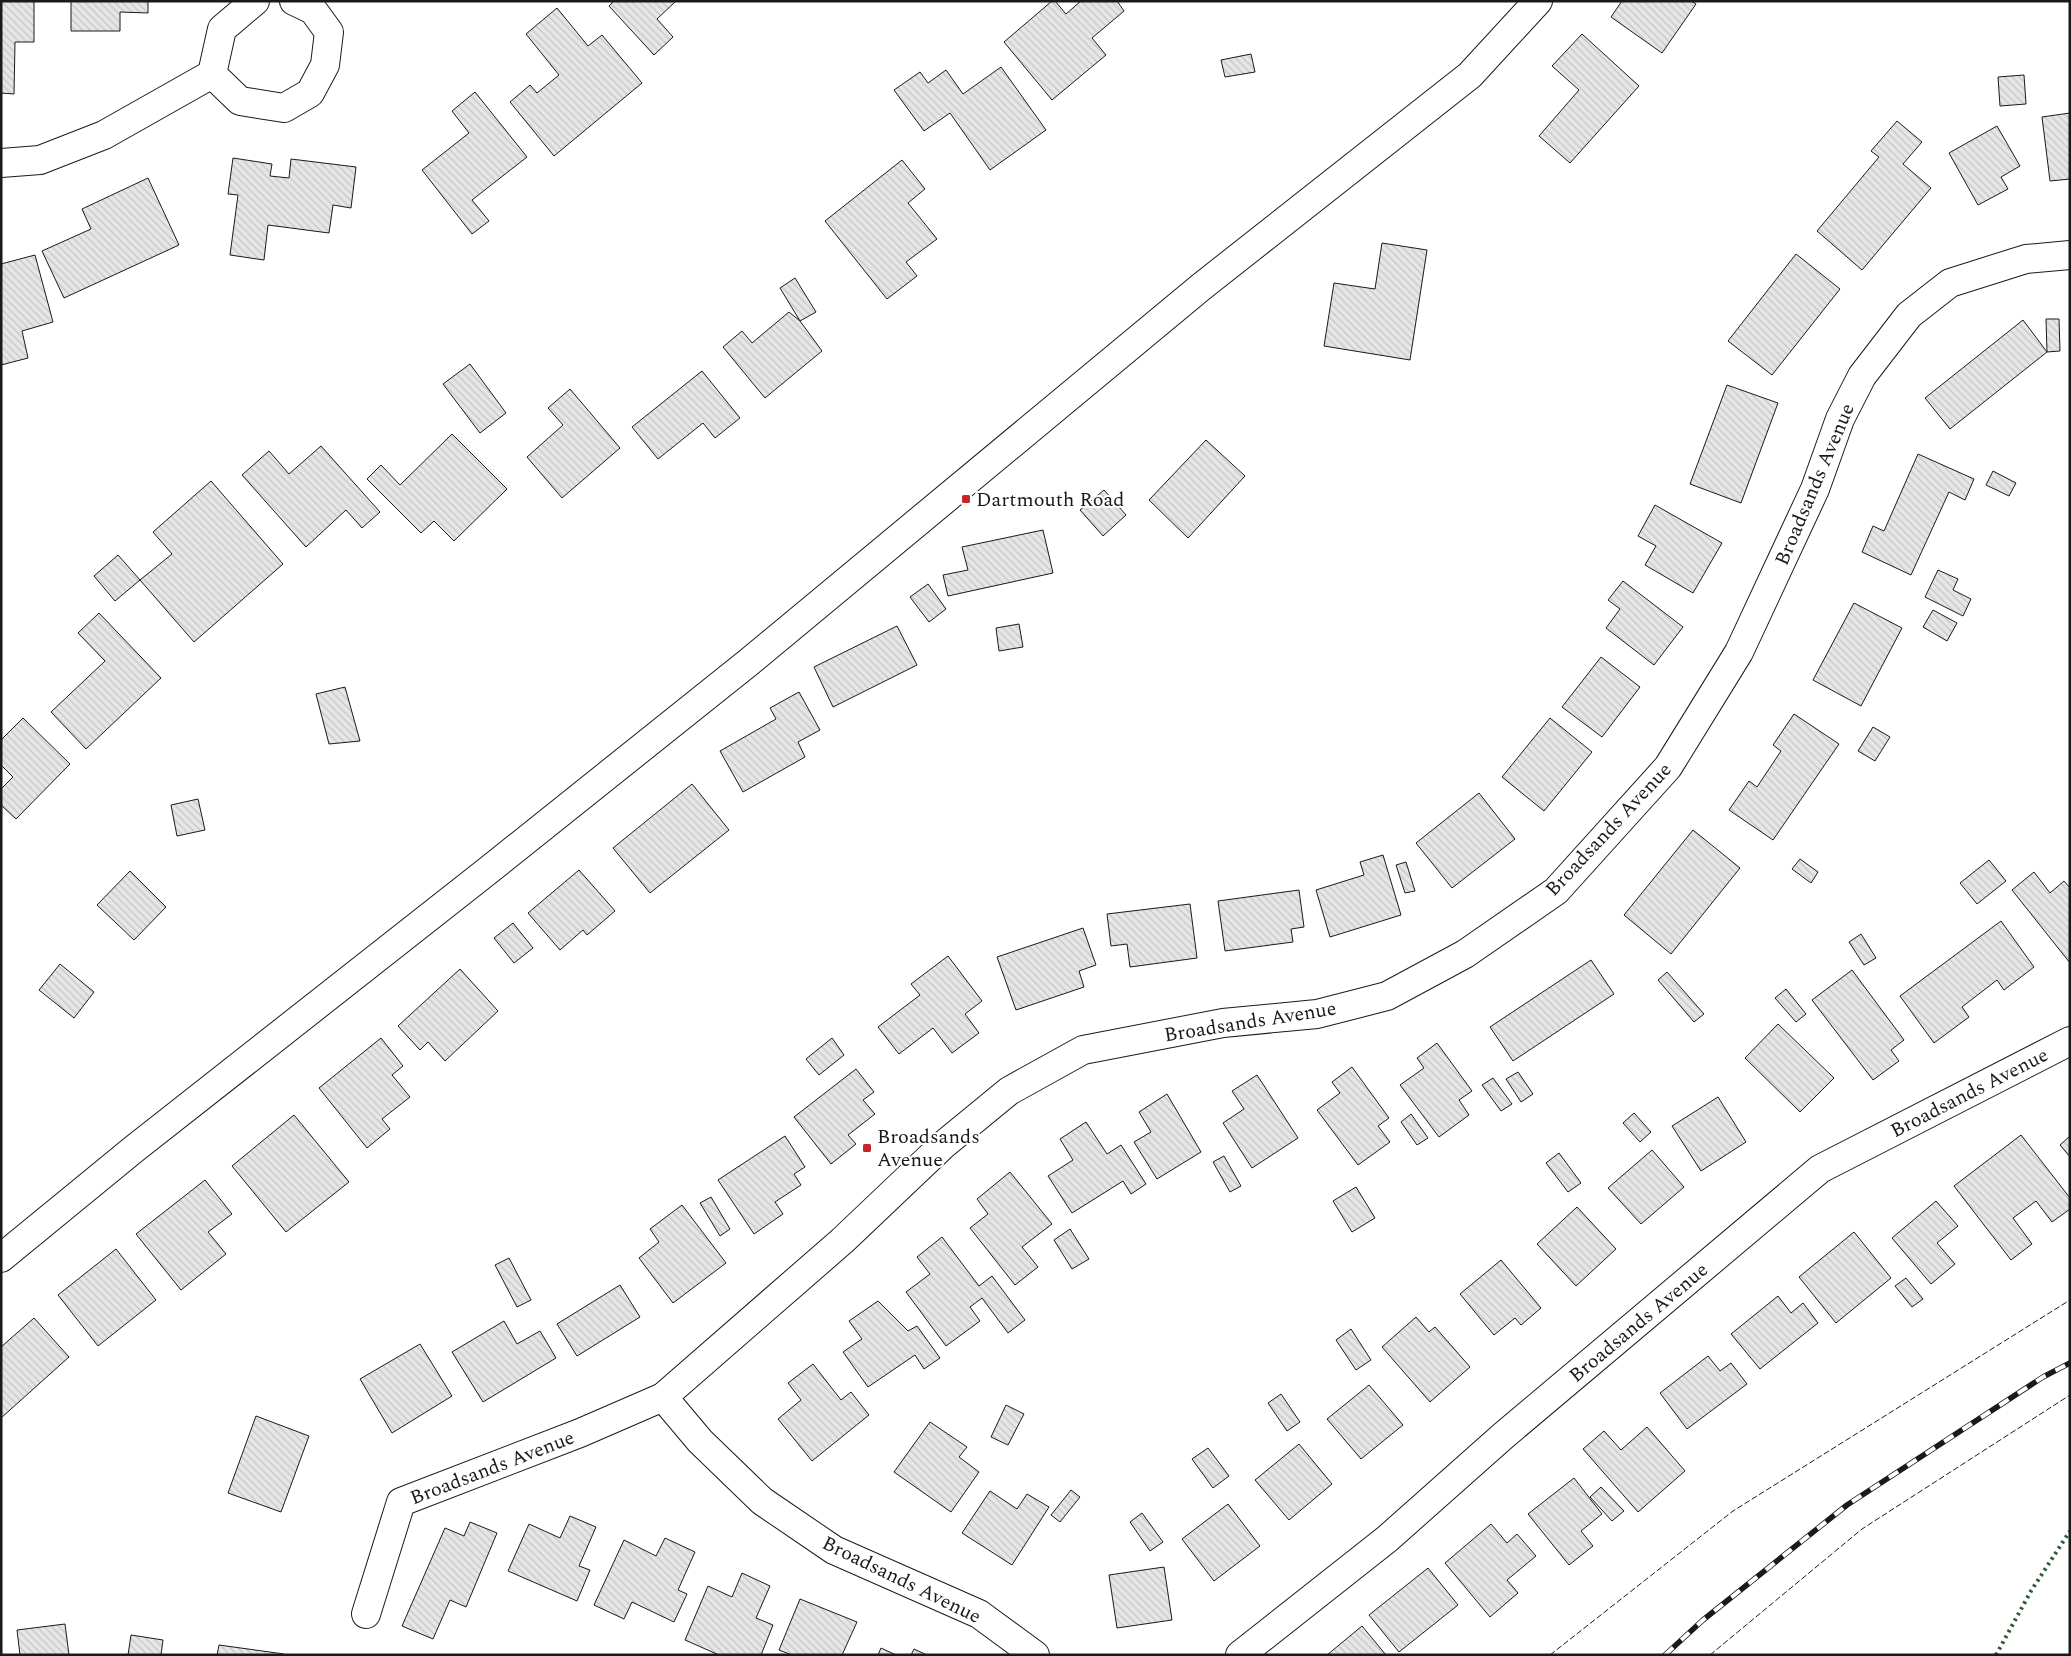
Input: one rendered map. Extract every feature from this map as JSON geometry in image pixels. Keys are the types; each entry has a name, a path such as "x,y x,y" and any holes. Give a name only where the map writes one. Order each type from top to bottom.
{"street":[{"path":"1,163 40,160 104,135 212,74 222,29 255,1"},
{"path":"212,74 240,101 284,108 310,93 325,65 328,32 313,10 294,1"},
{"path":"1,1258 149,1137 490,870 742,668 1201,287 1470,75 1538,1"},
{"name":"Broadsands Avenue","path":"366,1614 400,1502 580,1433 663,1397 842,1241 942,1146 1010,1090 1083,1050 1223,1023 1317,1014 1387,996 1465,954 1556,891 1668,767 1739,652 1815,489 1840,419 1862,376 1909,315 1950,283 2026,259 2070,255"},
{"name":"Broadsands Avenue","path":"1240,1655 1388,1539 1503,1436 1820,1169 2070,1041"},
{"name":"Broadsands Avenue","path":"663,1397 700,1441 762,1501 834,1550 979,1614 1036,1655"}],"building":[{"path":"1,1 34,1 34,42 15,42 14,94 1,93"},
{"path":"71,1 148,1 148,13 120,12 120,31 71,31"},
{"path":"614,1 676,1 657,19 673,37 654,55 609,6"},
{"path":"1052,1 1055,1 1066,14 1081,1 1117,1 1124,11 1092,38 1106,55 1052,100 1004,42"},
{"path":"1622,1 1691,1 1696,4 1662,53 1611,17"},
{"path":"557,8 588,46 602,35 642,83 554,156 510,102 530,85 537,93 559,75 526,34"},
{"path":"1582,34 1639,86 1570,163 1539,136 1579,90 1552,66"},
{"path":"1251,54 1255,72 1225,77 1221,60"},
{"path":"1001,67 1046,130 990,170 950,113 924,131 894,90 920,72 928,83 946,70 963,94"},
{"path":"2024,75 2026,104 2000,106 1998,77"},
{"path":"475,92 527,157 472,200 489,221 472,234 422,170 469,133 452,111"},
{"path":"2070,113 2070,179 2050,181 2042,117"},
{"path":"1897,121 1922,142 1903,164 1931,188 1862,270 1817,231 1879,157 1871,151"},
{"path":"1997,126 2020,166 2001,177 2008,189 1978,205 1949,153"},
{"path":"233,158 272,164 270,176 289,178 291,159 356,167 351,208 333,205 329,233 268,225 264,260 230,255 238,195 228,194"},
{"path":"902,160 925,189 908,203 937,239 906,262 917,276 887,299 825,221"},
{"path":"148,178 179,245 64,298 42,251 91,229 82,209"},
{"path":"1382,243 1427,250 1410,360 1324,346 1334,283 1375,289"},
{"path":"1796,254 1840,289 1772,375 1728,341"},
{"path":"35,255 53,322 22,331 28,358 1,365 1,264"},
{"path":"795,278 816,312 800,321 780,288"},
{"path":"789,312 800,321 822,351 765,398 723,347 742,331 752,343"},
{"path":"2046,319 2059,319 2060,351 2047,352"},
{"path":"2023,320 2047,352 1950,429 1925,398"},
{"path":"470,364 506,413 480,433 443,384"},
{"path":"702,371 740,418 715,438 703,423 658,459 632,427"},
{"path":"1727,385 1778,403 1741,503 1690,484"},
{"path":"570,389 620,448 562,498 527,457 563,425 548,408"},
{"path":"452,434 507,489 454,541 434,521 421,533 367,479 381,465 400,485"},
{"path":"1206,440 1245,476 1188,538 1149,500"},
{"path":"321,446 380,512 362,528 346,510 306,547 242,475 269,451 289,474"},
{"path":"1918,454 1974,479 1965,500 1949,492 1911,575 1862,552 1873,526 1884,531"},
{"path":"1993,471 2016,483 2009,496 1986,485"},
{"path":"211,481 283,564 194,642 140,580 172,554 153,532"},
{"path":"1104,490 1126,515 1103,536 1080,510"},
{"path":"1655,505 1722,543 1693,593 1645,565 1656,546 1638,536"},
{"path":"1043,530 1053,573 948,596 943,575 968,570 962,547"},
{"path":"118,555 140,580 115,601 94,576"},
{"path":"1938,570 1958,579 1953,590 1971,599 1963,616 1925,597"},
{"path":"1623,581 1683,627 1654,665 1606,628 1620,609 1608,600"},
{"path":"928,584 946,609 929,622 910,597"},
{"path":"1854,603 1902,628 1861,706 1813,680"},
{"path":"1933,610 1957,623 1947,641 1923,627"},
{"path":"99,613 161,678 86,749 51,712 105,661 78,633"},
{"path":"1019,624 1023,647 999,651 996,628"},
{"path":"897,626 917,665 833,707 814,667"},
{"path":"1601,657 1640,687 1602,737 1562,707"},
{"path":"345,687 360,741 329,744 316,694"},
{"path":"799,692 820,730 798,742 805,757 743,792 720,751 776,719 770,708"},
{"path":"1794,714 1839,744 1773,840 1729,810 1749,781 1757,787 1781,751 1773,745"},
{"path":"23,718 70,764 16,819 1,805 1,789 13,777 1,765 1,740"},
{"path":"1550,718 1592,752 1544,811 1502,777"},
{"path":"1873,727 1890,737 1875,761 1858,751"},
{"path":"692,784 729,830 650,893 613,848"},
{"path":"1479,793 1515,839 1452,888 1416,843"},
{"path":"198,799 205,830 177,836 171,805"},
{"path":"1693,830 1740,868 1671,954 1624,915"},
{"path":"1383,855 1401,915 1330,937 1316,890 1364,875 1360,862"},
{"path":"1800,859 1818,872 1811,883 1792,869"},
{"path":"1989,860 2006,881 1977,904 1960,883"},
{"path":"1406,862 1415,891 1405,893 1396,865"},
{"path":"579,870 615,911 587,935 583,930 560,950 528,913"},
{"path":"130,871 166,907 134,940 97,905"},
{"path":"2034,872 2050,893 2064,881 2070,888 2070,963 2012,890"},
{"path":"1299,890 1304,927 1291,929 1293,942 1225,951 1218,901"},
{"path":"1190,904 1197,958 1130,967 1127,944 1111,946 1107,914"},
{"path":"2001,921 2034,967 2004,990 1997,980 1962,1007 1969,1017 1934,1043 1900,996"},
{"path":"513,923 533,948 514,963 494,938"},
{"path":"1083,928 1096,965 1079,971 1084,987 1016,1010 997,957"},
{"path":"1861,934 1876,958 1864,965 1849,942"},
{"path":"948,956 982,1001 965,1014 979,1033 952,1053 933,1028 899,1054 878,1027 920,995 911,984"},
{"path":"1591,960 1614,994 1513,1061 1490,1027"},
{"path":"60,964 94,992 74,1018 39,990"},
{"path":"460,969 498,1011 445,1061 428,1042 420,1050 398,1026"},
{"path":"1852,970 1904,1040 1891,1050 1899,1061 1873,1080 1812,1000"},
{"path":"1667,972 1704,1014 1694,1022 1658,980"},
{"path":"1786,989 1806,1014 1796,1022 1775,998"},
{"path":"1778,1024 1834,1078 1800,1112 1745,1058"},
{"path":"381,1038 403,1066 392,1075 410,1097 382,1119 390,1129 367,1148 319,1088"},
{"path":"832,1038 844,1055 819,1075 806,1059"},
{"path":"1437,1043 1472,1091 1459,1100 1469,1115 1439,1137 1400,1085 1424,1068 1417,1058"},
{"path":"1352,1067 1389,1118 1378,1126 1390,1142 1358,1165 1317,1110 1340,1093 1332,1082"},
{"path":"856,1069 874,1092 863,1100 875,1114 848,1135 856,1144 831,1164 794,1117"},
{"path":"1518,1072 1533,1094 1521,1102 1506,1079"},
{"path":"1257,1075 1298,1138 1252,1168 1223,1123 1244,1109 1232,1091"},
{"path":"1493,1078 1512,1104 1501,1111 1482,1085"},
{"path":"1167,1094 1201,1152 1157,1179 1134,1142 1151,1132 1139,1112"},
{"path":"1718,1097 1746,1142 1701,1171 1672,1126"},
{"path":"1634,1113 1651,1132 1640,1142 1623,1123"},
{"path":"1411,1114 1428,1138 1417,1145 1401,1122"},
{"path":"294,1115 349,1182 286,1232 232,1166"},
{"path":"1086,1122 1107,1154 1121,1145 1146,1184 1131,1194 1123,1181 1072,1213 1048,1176 1073,1160 1060,1139"},
{"path":"2021,1135 2070,1198 2070,1209 2052,1222 2036,1201 2013,1218 2032,1244 2011,1260 1954,1186"},
{"path":"785,1136 805,1167 794,1174 801,1185 775,1202 783,1214 754,1234 718,1180"},
{"path":"2070,1136 2070,1157 2060,1145"},
{"path":"1652,1150 1684,1187 1641,1224 1608,1188"},
{"path":"1559,1153 1581,1183 1568,1192 1546,1163"},
{"path":"1224,1156 1241,1186 1230,1192 1213,1162"},
{"path":"1010,1172 1052,1224 1022,1247 1038,1267 1015,1285 970,1228 988,1214 977,1199"},
{"path":"205,1180 232,1214 208,1232 226,1254 181,1290 136,1234"},
{"path":"1356,1187 1375,1218 1352,1232 1333,1201"},
{"path":"711,1197 730,1229 720,1236 700,1203"},
{"path":"1936,1201 1958,1226 1937,1243 1955,1264 1931,1284 1892,1238"},
{"path":"682,1205 726,1263 673,1303 639,1258 659,1242 650,1229"},
{"path":"1577,1207 1616,1249 1576,1286 1537,1244"},
{"path":"1070,1229 1089,1259 1072,1269 1054,1240"},
{"path":"1854,1232 1891,1278 1836,1323 1799,1277"},
{"path":"942,1237 979,1286 992,1276 1025,1320 1008,1333 982,1298 970,1307 980,1321 946,1346 906,1292 930,1274 917,1257"},
{"path":"116,1249 156,1300 98,1346 58,1295"},
{"path":"509,1258 531,1300 517,1307 495,1265"},
{"path":"1501,1260 1541,1308 1521,1325 1515,1318 1494,1335 1460,1294"},
{"path":"1906,1278 1923,1299 1912,1307 1895,1286"},
{"path":"620,1285 640,1317 577,1356 557,1324"},
{"path":"1778,1296 1791,1313 1803,1303 1818,1323 1760,1369 1731,1334"},
{"path":"878,1301 908,1331 917,1326 940,1358 924,1369 915,1355 868,1387 843,1352 862,1339 849,1321"},
{"path":"1416,1317 1429,1332 1435,1327 1470,1367 1430,1402 1382,1347"},
{"path":"34,1318 69,1357 1,1418 1,1347"},
{"path":"504,1321 517,1344 540,1331 556,1358 483,1402 452,1352"},
{"path":"1351,1329 1371,1360 1356,1370 1336,1340"},
{"path":"420,1344 452,1396 392,1433 360,1379"},
{"path":"1708,1356 1720,1371 1731,1363 1747,1384 1687,1429 1660,1393"},
{"path":"813,1364 841,1400 851,1392 869,1415 812,1461 778,1419 801,1400 788,1383"},
{"path":"1369,1385 1403,1425 1361,1459 1327,1419"},
{"path":"1281,1394 1300,1422 1287,1431 1268,1403"},
{"path":"1006,1405 1024,1414 1008,1445 991,1437"},
{"path":"256,1416 309,1436 281,1512 228,1493"},
{"path":"930,1422 967,1447 959,1457 979,1472 951,1512 894,1472"},
{"path":"1647,1427 1685,1471 1638,1512 1583,1449 1604,1431 1621,1450"},
{"path":"1299,1444 1332,1484 1289,1520 1255,1480"},
{"path":"1208,1448 1229,1476 1213,1488 1192,1459"},
{"path":"1574,1478 1602,1514 1581,1531 1593,1546 1569,1565 1528,1514"},
{"path":"1601,1487 1624,1511 1612,1521 1590,1497"},
{"path":"1071,1490 1080,1497 1060,1522 1051,1515"},
{"path":"990,1491 1017,1509 1027,1494 1049,1507 1012,1565 962,1533"},
{"path":"1228,1504 1260,1546 1214,1581 1182,1539"},
{"path":"1142,1513 1163,1542 1150,1551 1130,1522"},
{"path":"570,1516 596,1527 579,1566 590,1570 577,1601 508,1571 529,1524 560,1538"},
{"path":"470,1522 497,1533 466,1607 450,1600 433,1639 402,1626 445,1528 464,1536"},
{"path":"1491,1524 1507,1543 1517,1534 1536,1556 1507,1580 1518,1593 1490,1617 1445,1563"},
{"path":"665,1538 695,1552 678,1590 687,1594 674,1622 632,1602 624,1619 594,1605 624,1540 656,1556"},
{"path":"1164,1567 1172,1620 1117,1628 1109,1575"},
{"path":"1428,1568 1458,1605 1399,1652 1369,1615"},
{"path":"742,1573 770,1586 756,1618 773,1625 761,1655 719,1655 685,1640 708,1586 732,1597"},
{"path":"800,1599 857,1622 842,1655 792,1655 779,1650"},
{"path":"65,1624 69,1655 20,1655 17,1630"},
{"path":"1362,1626 1386,1655 1327,1655"},
{"path":"131,1635 163,1640 161,1655 128,1655"},
{"path":"219,1645 284,1654 284,1655 217,1655"},
{"path":"881,1648 896,1655 878,1655"},
{"path":"914,1649 927,1655 911,1655"}],"railway":[{"path":"1665,1655 1703,1620 1847,1505 2043,1377 2070,1363"}],"hedge":[{"path":"1996,1655 2031,1591 2070,1531"}],"fence":[{"path":"1550,1655 1733,1511 2070,1300"},
{"path":"1710,1655 1862,1529 2070,1395"}],"place":[{"name":"Dartmouth Road","path":"966,499"},
{"name":"Broadsands Avenue","path":"867,1148"}]}
